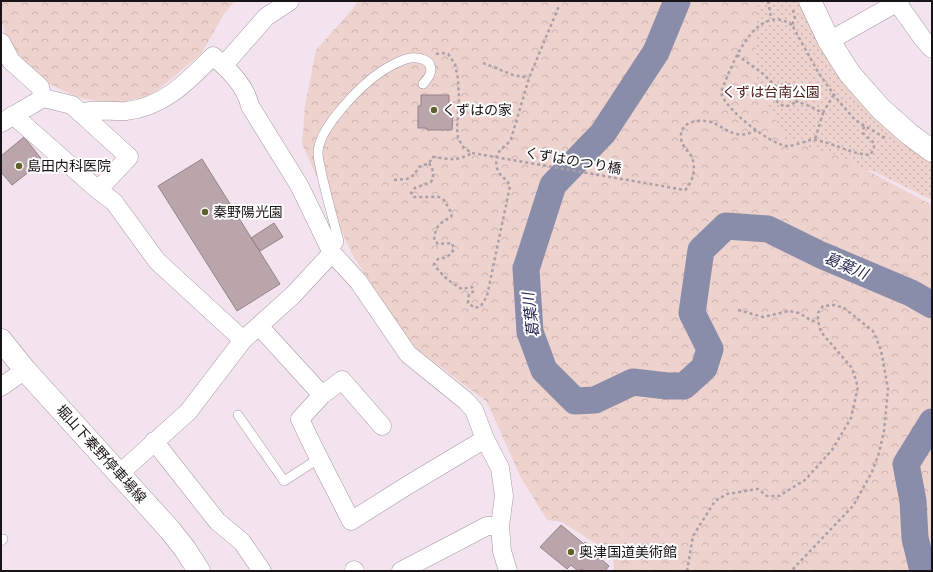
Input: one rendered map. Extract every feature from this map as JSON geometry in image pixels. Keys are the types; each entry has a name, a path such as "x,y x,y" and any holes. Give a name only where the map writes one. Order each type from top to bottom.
{"main road":[{"path":"810,1 830,41 850,74 880,108 909,134 932,151"},
{"name":"堀山下秦野停車場線","path":"1,340 26,370 170,530 185,549 199,571"}],"street":[{"path":"224,65 266,17 290,1"},
{"path":"830,41 898,2 923,39 932,49"},
{"path":"1,42 11,61 40,87 43,98"},
{"path":"80,113 91,110 112,112 137,110 160,101 179,88 213,56 224,65 248,95 250,106 299,185 332,253 358,280 408,354 466,401 474,410 485,439 500,468 504,496 500,526 502,551 508,571"},
{"path":"98,190 129,157 72,105 43,98 7,119 98,190 114,202 157,261 243,340"},
{"path":"119,474 188,412 243,340 293,296 332,253"},
{"path":"259,326 322,395"},
{"path":"1,387 26,370"},
{"path":"382,426 342,380 322,395 300,419 318,459 325,467 351,521 485,439"},
{"path":"154,441 217,521 242,542 262,571"},
{"path":"401,571 487,526 500,526"}],"lane":[{"path":"332,253 339,242 321,172 318,154 320,142 328,127 352,97 394,63 410,58 420,57 427,61 431,67 430,75 423,84"},
{"path":"238,415 284,481 318,459"}],"path":[{"path":"768,1 771,17"},
{"path":"429,163 434,176 431,182 415,188 411,193 414,197 439,197 444,200 452,214 451,217 440,223 437,227 434,240 438,244 452,243 454,249 450,255 445,258 438,259 434,264 452,283 462,289 472,287 474,291 469,294 468,303 475,308 481,306 487,296 510,186 507,180 499,174 496,164 498,154 504,146 509,144 511,140 529,78 559,6"},
{"path":"792,25 788,21 771,17 753,28 737,55 721,92 725,103 746,123 780,145 788,146 815,139 861,155 870,155 874,149 874,144 863,133 864,125"},
{"path":"427,61 437,54 443,53 448,54 455,64 459,98 457,128 458,138 464,148 472,153"},
{"path":"737,55 761,72 778,88"},
{"path":"482,63 513,75 529,78"},
{"path":"788,84 794,87 797,94 795,101 789,105 782,105 776,98 775,94 778,88 788,84"},
{"path":"815,139 822,113 834,94"},
{"path":"795,101 822,113"},
{"name":"くずはのつり橋","path":"472,153 685,190 690,185 694,164 681,138 682,131 686,124 693,121 711,122 736,134 746,135 757,130"},
{"path":"394,180 407,180 414,175 420,167 429,163 433,157 456,160 472,153"},
{"path":"687,571 693,536 714,501 727,494 758,489 767,496 780,496 805,480 832,450 852,418 858,387 852,368 821,332 818,321 818,313 824,306 834,305 844,308 873,331 881,350 888,389 884,431 880,453 872,472 853,506 792,570 793,571"},
{"path":"738,310 763,317 789,311 800,313 812,321 818,321"}],"green space":[{"path":"1,1 235,1 224,14 201,54 153,94 114,105 77,97 45,82 9,45 1,20"},
{"path":"358,1 758,1 755,77 786,140 840,156 932,205 932,571 614,571 613,555 562,522 547,520 520,476 487,402 409,343 352,254 302,144 305,106 316,50"},
{"name":"くずは台南公園","path":"745,1 800,1 896,135 932,162 932,200 873,171 765,161"}],"building":[{"name":"くずはの家","path":"421,95 449,95 449,113 453,113 452,130 428,130 426,128 418,128 418,106 421,106"},
{"name":"島田内科医院","path":"24,137 43,161 12,185 1,172 1,156"},
{"name":"秦野陽光園","path":"202,159 280,284 237,311 158,186"},
{"path":"274,223 283,237 260,251 251,238"},
{"name":"奥津国道美術館","path":"561,525 584,544 585,542 601,556 600,558 609,566 605,571 584,571 582,569 578,571 571,565 567,569 540,547"}],"waterway":[{"name":"葛葉川","path":"677,1 656,52 603,133 553,185 526,269 530,332 544,370 575,401 595,400 633,382 667,386 684,386 704,368 710,349 692,313 701,250 726,226 768,229 821,255 911,293 932,305"},
{"name":"葛葉川","path":"923,571 915,538 913,501 906,464 932,422"}],"place":[{"name":"くずはの家","path":"434,110"},
{"name":"島田内科医院","path":"19,166"},
{"name":"秦野陽光園","path":"205,212"},
{"name":"奥津国道美術館","path":"571,552"}]}
